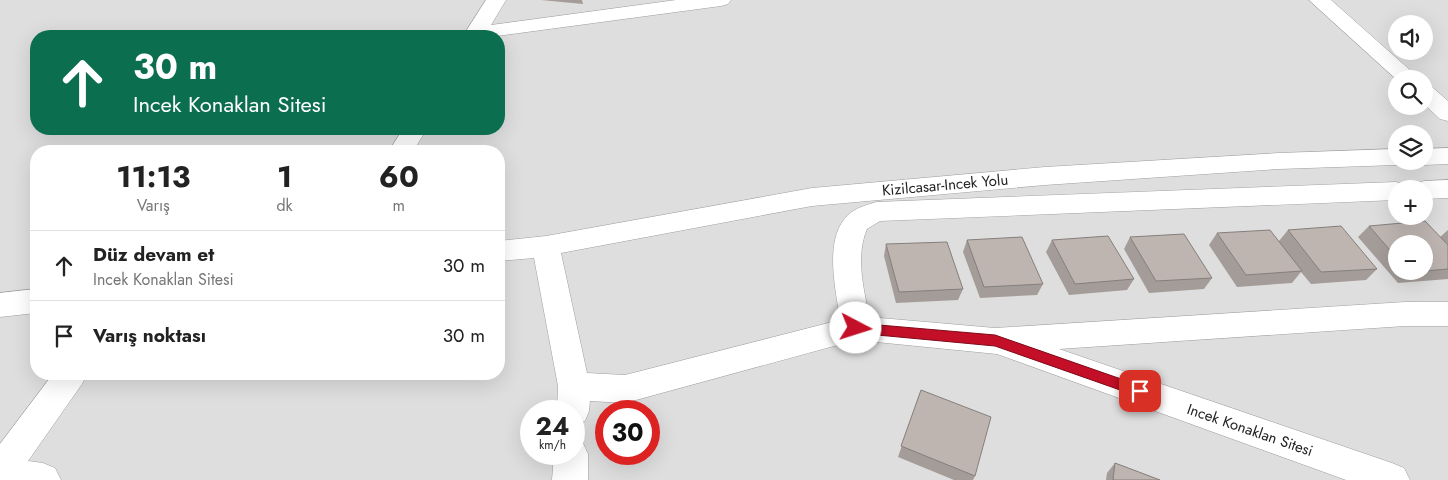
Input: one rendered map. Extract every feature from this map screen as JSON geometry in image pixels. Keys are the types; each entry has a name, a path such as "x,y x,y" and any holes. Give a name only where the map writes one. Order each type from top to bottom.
{"street":[{"path":"477,30 496,0"},
{"path":"503,30 721,0"},
{"path":"1319,0 1399,70"},
{"path":"1433,100 1448,114"},
{"path":"1433,157 1448,156"},
{"name":"Kizilcasar-Incek Yolu","path":"505,250 546,246 812,197 1045,176 1279,161 1388,157"},
{"path":"1433,190 1448,189"},
{"path":"856,328 847,263 848,243 857,222 876,212 1388,191"},
{"path":"546,246 573,399 625,389 856,328 995,340 1405,314 1448,314"},
{"path":"0,305 30,302"},
{"name":"Incek Konaklan Sitesi","path":"995,340 1392,480"},
{"path":"43,480 0,473 67,380"},
{"path":"570,480 571,465"}],"shaded area":[{"path":"0,0 1448,0 1448,480 0,480"}],"building":[{"path":"1429,225 1448,245 1448,269 1433,270 1433,235 1388,235 1388,248 1369,226"},
{"path":"1341,226 1377,269 1321,272 1288,230"},
{"path":"1270,230 1302,271 1246,275 1217,233"},
{"path":"1184,234 1212,278 1156,281 1130,237"},
{"path":"1108,236 1134,279 1075,284 1052,240"},
{"path":"1022,237 1043,284 984,287 967,240"},
{"path":"947,242 963,289 899,292 886,244"},
{"path":"921,390 991,417 975,476 901,446"},
{"path":"1115,463 1160,480 1113,480"}],"route":[{"path":"856,328 995,340 1140,391"}]}
